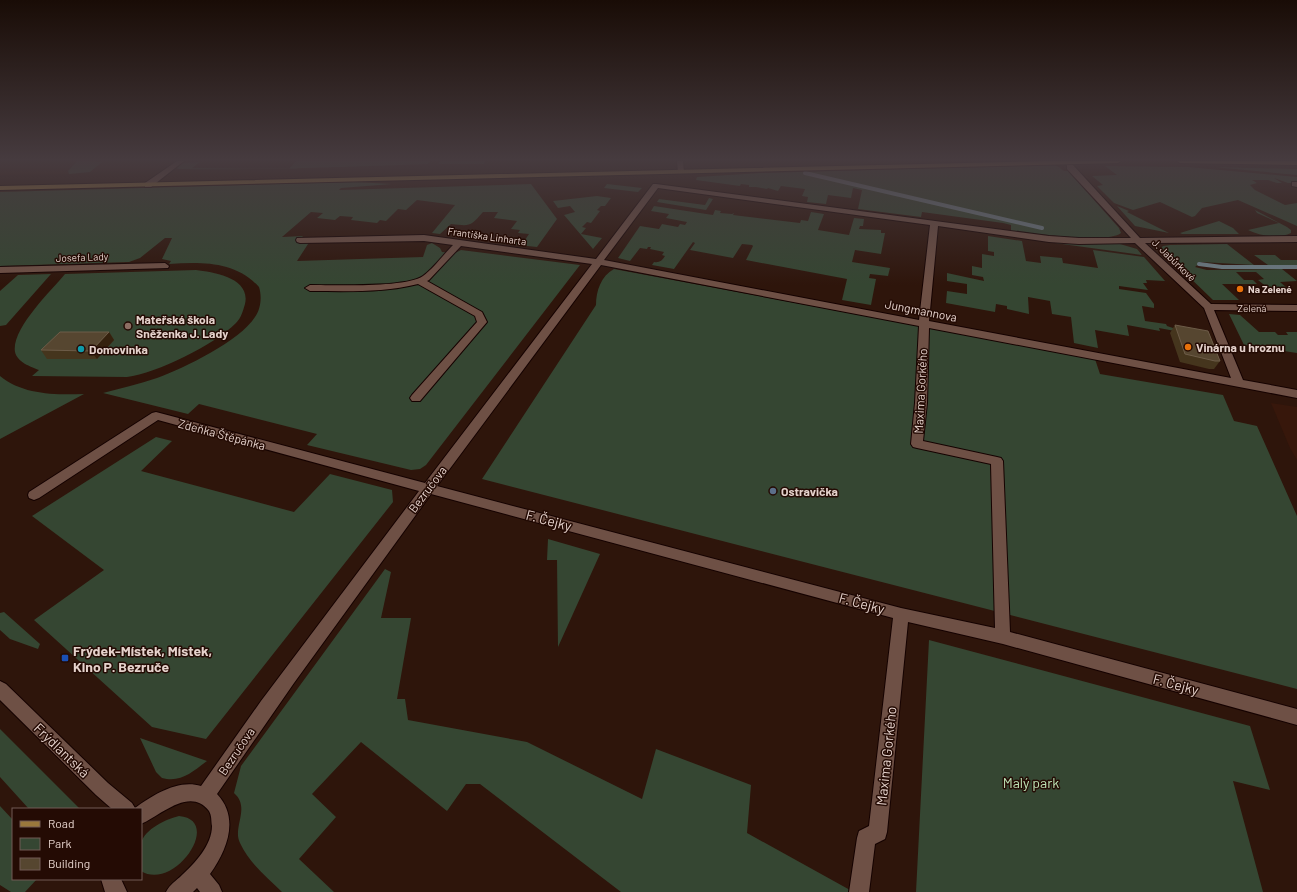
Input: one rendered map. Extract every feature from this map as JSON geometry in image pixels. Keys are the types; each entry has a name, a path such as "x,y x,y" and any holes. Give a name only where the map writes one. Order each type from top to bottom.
{"street":[{"name":"Bezručova","path":"205,796 244,738 428,488 643,203"},
{"name":"Bezručova","path":"778,203 934,224"},
{"name":"J. Jabůrkové","path":"1103,203 1137,240 1208,307 1239,384"},
{"path":"934,224 1049,239 1297,239"},
{"name":"Maxima Gorkého","path":"934,224 924,323 921,403 917,444 997,461 1003,637"},
{"name":"Františka Linharta","path":"300,240 424,238 598,262"},
{"path":"310,288 400,285 420,281 426,278 459,243"},
{"name":"Jungmannova","path":"598,262 1297,394"},
{"name":"Josefa Lady","path":"0,270 165,266"},
{"path":"416,398 482,322 479,314 420,281"},
{"name":"Zelená","path":"1208,307 1297,308"},
{"name":"Zdeňka Štěpánka","path":"34,495 156,416 428,488"},
{"name":"F. Čejky","path":"428,488 901,614 1003,637 1297,717"},
{"name":"Maxima Gorkého","path":"859,892 866,838 878,832 901,614"},
{"name":"Frýdlantská","path":"0,689 102,789 125,808"},
{"path":"142,814 157,803 178,794 188,793 205,796 217,806 221,822 220,832 213,854 198,874 176,892"},
{"path":"198,874 212,892"},
{"path":"111,880 113,887 117,892"}],"shaded area":[{"path":"1271,403 1297,407 1297,460 1290,448"}],"green space":[{"path":"0,203 414,203 406,210 398,209 386,221 380,220 377,223 351,220 353,217 340,216 335,220 317,218 323,213 311,212 282,237 303,236 299,241 310,241 297,261 423,257 427,245 432,243 440,248 442,252 455,253 461,250 580,265 426,465 420,469 411,470 307,445 317,434 199,404 188,414 103,393 157,378 196,361 237,335 248,326 259,310 259,287 250,278 239,272 217,265 194,263 169,264 171,261 162,259 172,238 165,238 140,258 129,262 0,266"},
{"path":"437,203 545,203 557,219 537,247 499,243 502,240 523,243 529,234 518,233 520,230 511,229 517,221 494,218 498,212 483,212 472,223 466,225 451,224 440,234 432,233 455,205"},
{"path":"554,203 608,203 605,206 601,206 597,210 600,211 591,223 587,222 582,227 586,228 581,234 602,238 593,249 564,215 575,212 570,206 558,208"},
{"path":"661,203 687,203 705,205 706,203 711,203 706,210"},
{"path":"859,203 1096,203 1119,228 1121,233 1114,236 1101,238 1051,235 1011,231 1011,225 1003,223 922,212 921,217 858,209"},
{"path":"1114,203 1158,203 1133,210"},
{"path":"1161,203 1226,203 1202,208 1195,216 1192,217"},
{"path":"1244,203 1280,203 1285,205 1297,203 1297,226"},
{"path":"654,206 713,215 715,210 721,211 720,213 734,213 733,215 800,223 801,220 808,221 811,212 824,214 818,230 849,235 854,218 864,219 863,226 860,226 859,229 881,230 881,233 885,233 881,254 855,250 852,262 890,268 888,276 870,274 869,278 876,279 871,305 842,300 847,279 746,260 753,246 752,245 742,244 733,258 690,250 695,243 693,242 674,269 652,265 654,262 663,259 665,256 662,255 664,252 650,249 651,247 648,247 647,249 640,248 630,261 618,258 640,226 659,229 662,224 678,227 680,224 685,225 687,222 666,218 669,214 651,211"},
{"path":"1117,206 1129,211 1127,212 1169,233 1135,226"},
{"path":"1255,210 1287,227 1291,230 1291,233 1281,236 1270,236 1258,234 1248,230 1279,223 1257,213"},
{"path":"1219,221 1233,228 1239,234 1180,233"},
{"path":"988,236 1022,241 1026,261 1041,263 1040,256 1062,258 1063,263 1098,268 1093,250 1144,257 1165,281 1146,280 1147,283 1143,283 1148,290 1119,286 1119,289 1146,293 1154,304 1154,308 1142,306 1145,321 1166,324 1175,331 1159,328 1160,331 1127,325 1129,336 1095,330 1098,348 1074,343 1071,317 1052,314 1050,301 1028,297 1029,314 1007,309 1007,306 996,304 995,312 946,303 947,291 967,294 967,284 947,281 947,273 984,281 983,277 972,275 972,266 982,268 982,254 994,256 994,252 988,251"},
{"path":"1033,240 1120,244 1137,249 1142,255"},
{"path":"1227,244 1254,265 1201,262 1195,267 1207,270 1282,269 1297,281 1280,282 1287,288 1268,288 1258,280 1264,279 1256,272 1236,272 1244,280 1253,280 1257,284 1222,284 1239,300 1213,300 1160,249 1163,246 1170,245"},
{"path":"1254,255 1275,255 1281,260 1297,260 1297,265 1268,265"},
{"path":"614,269 1095,359 1100,374 1223,395 1234,421 1257,426 1297,516 1297,689 482,479 596,305 600,284 609,272"},
{"name":"Mateřská škola Sněženka J. Lady","path":"196,270 212,272 237,282 245,295 245,304 241,317 236,323 214,340 184,357 154,370 127,377 32,376 39,370 25,364 16,356 15,343 19,332 33,311 65,274"},
{"path":"51,274 6,325 0,326 0,291 18,275"},
{"path":"1229,314 1240,315 1259,332 1275,332 1278,335 1288,335 1286,332 1297,332 1297,353 1244,345"},
{"path":"0,376 19,387 29,390 51,394 84,394 0,439"},
{"path":"156,437 172,441 141,471 294,512 330,474 392,490 393,502 206,739 152,727 34,620 104,570 32,516"},
{"path":"548,539 600,554 558,647 557,560 547,560"},
{"path":"385,569 391,572 381,618 411,618 397,699 405,699 408,720 527,742 642,799 656,749 751,785 747,833 850,890 850,892 621,892 480,784 466,784 447,811 361,742 312,794 336,817 299,859 334,892 282,892 248,857 238,837 241,805 239,799 234,793 241,766"},
{"path":"4,612 40,644 38,649 10,639 0,630 0,613"},
{"name":"Malý park","path":"929,640 1250,726 1270,790 1233,781 1263,892 916,892"},
{"path":"0,729 79,808 28,808 0,777"},
{"path":"140,738 207,761 191,773 181,778 162,778 156,772"},
{"path":"0,806 12,819 12,880 36,880 25,892 11,892 0,885"},
{"path":"179,816 192,820 197,829 195,841 189,853 179,864 167,872 154,875 142,871 143,838 151,829"}],"building":[{"path":"1175,325 1208,331 1220,361 1185,354"},
{"path":"60,332 109,332 91,351 41,350"}],"waterway":[{"path":"933,203 1042,228"},
{"path":"1199,264 1222,267 1297,267"}],"place":[{"name":"Na Zelené","path":"1240,289"},
{"name":"Mateřská škola Sněženka J. Lady","path":"128,326"},
{"name":"Vinárna u hroznu","path":"1188,347"},
{"name":"Domovinka","path":"81,349"},
{"name":"Ostravička","path":"773,491"},
{"name":"Frýdek-Místek, Místek, Kino P. Bezruče","path":"65,658"}]}
